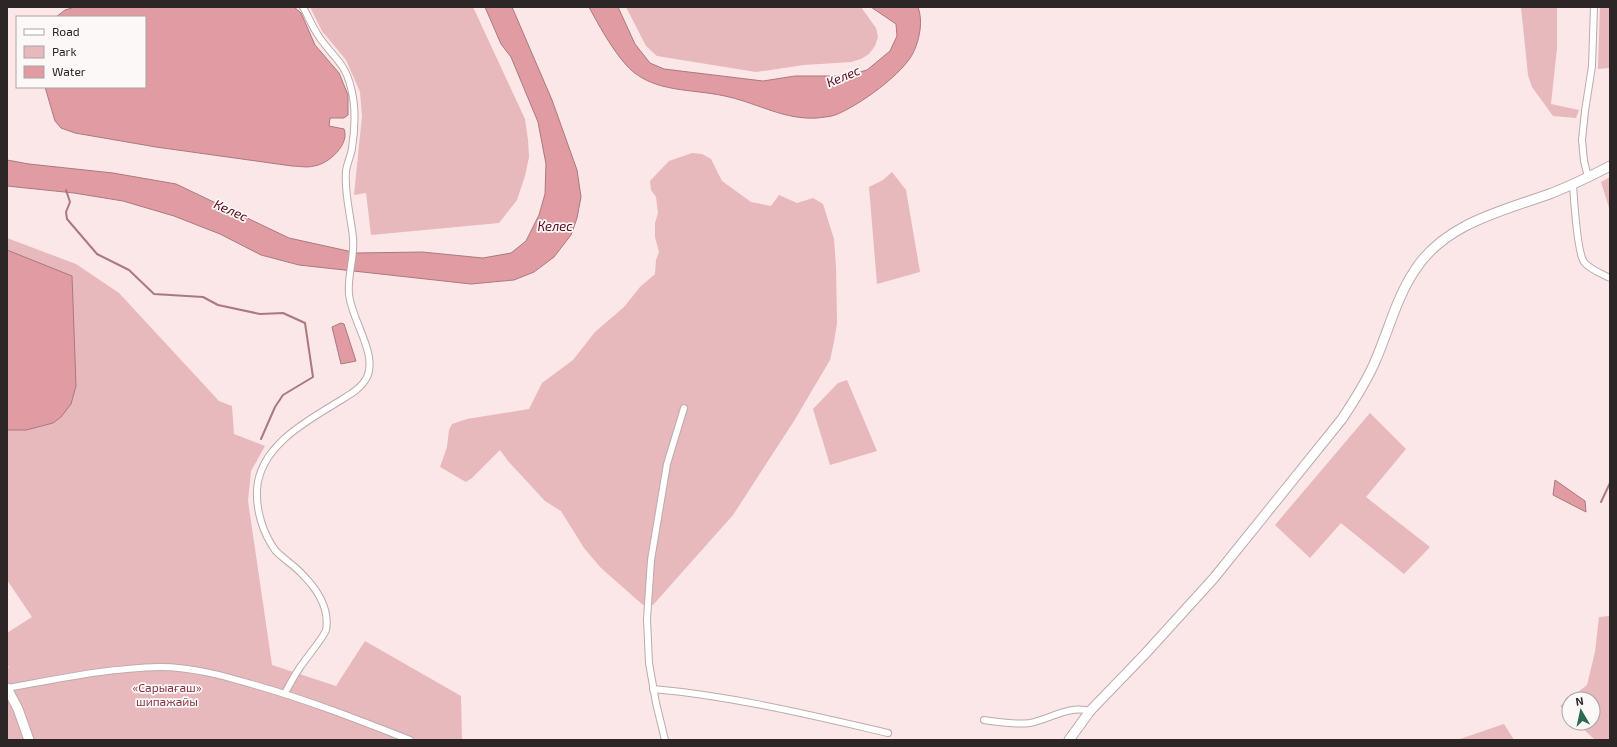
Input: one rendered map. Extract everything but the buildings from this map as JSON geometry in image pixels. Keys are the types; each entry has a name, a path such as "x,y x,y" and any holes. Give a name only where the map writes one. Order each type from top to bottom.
{"main road":[{"path":"1069,740 1090,711 1145,654 1214,578 1342,419 1359,394 1374,364 1405,287 1427,254 1448,237 1479,219 1573,185 1610,166"},
{"path":"7,688 18,709 29,740"}],"street":[{"path":"285,693 300,667 326,632 326,616 320,595 302,574 277,552 266,536 259,518 257,491 259,477 264,463 275,448 312,418 354,392 367,377 369,371 369,356 350,300 348,286 351,275 354,240 346,191 346,170 352,149 354,123 354,104 351,87 344,69 318,35 303,7"},
{"path":"1588,177 1584,161 1582,140 1592,66 1594,7"},
{"path":"1573,185 1580,250 1584,262 1599,273 1610,278"},
{"path":"666,740 653,689 649,662 646,619 651,560 667,464 684,408"},
{"path":"7,688 116,670 161,667 188,669 220,674 285,693 410,740"},
{"path":"653,689 693,692 763,705 888,733"},
{"path":"984,720 1017,724 1031,723 1073,709 1090,711"}],"green space":[{"path":"310,7 473,7 525,119 528,140 529,157 525,176 517,200 499,223 371,235 366,193 354,195 362,116 360,92 346,60 322,31"},
{"path":"626,7 861,7 876,28 878,37 875,46 869,54 861,59 851,62 804,65 756,72 657,56 646,46"},
{"path":"1521,7 1557,7 1557,48 1551,104 1579,110 1576,118 1553,116 1532,87 1528,75"},
{"path":"1600,7 1610,7 1610,68 1598,69"},
{"path":"692,153 702,154 711,159 722,181 751,202 771,206 779,195 797,203 813,198 823,204 834,239 837,323 830,360 794,421 733,515 653,605 643,605 601,568 584,548 561,511 545,501 508,461 500,450 466,482 440,467 447,447 449,430 452,424 467,419 529,409 542,383 573,360 595,332 624,307 640,287 655,274 656,260 659,252 655,237 655,223 658,213 656,197 651,190 650,181 669,161"},
{"path":"892,172 906,190 920,272 877,284 869,187 883,180"},
{"path":"1610,177 1610,211 1601,182"},
{"name":"«Сарыағаш» шипажайы","path":"7,238 76,264 119,293 219,401 232,406 234,434 265,446 251,471 248,501 272,665 336,686 365,641 461,696 462,740 7,740 7,669 9,667 7,665 7,633 32,617 7,580"},
{"path":"847,380 877,451 830,465 813,409 838,383"},
{"path":"1370,413 1406,449 1366,497 1430,547 1404,574 1341,523 1310,558 1275,525"},
{"path":"1610,616 1610,740 1595,740 1585,731 1601,731 1601,691 1579,691 1587,685 1595,652 1599,617"},
{"path":"1504,724 1514,740 1457,740"}],"water":[{"path":"75,7 294,7 301,13 315,45 339,73 348,95 348,115 344,118 330,118 329,126 344,129 344,141 337,152 326,161 314,166 303,167 156,147 75,133 61,128 55,121 45,88 146,88 146,16 57,16 65,10"},
{"name":"Келес","path":"485,7 512,7 552,100 577,170 581,197 577,218 571,235 554,257 534,272 514,280 471,284 299,265 261,255 220,234 174,216 123,201 74,193 7,186 7,160 29,164 113,173 176,184 289,238 357,253 422,252 483,258 511,253 526,241 539,215 545,194 546,164 538,122 511,57 501,44"},
{"name":"Келес","path":"589,7 618,7 635,44 650,63 664,69 763,81 795,76 847,76 867,70 890,51 897,36 896,24 871,7 918,7 921,23 918,40 914,51 909,60 891,79 867,97 844,111 829,117 805,118 794,117 772,111 717,94 669,88 646,80 636,74 616,53"},
{"path":"7,250 72,276 76,386 71,404 61,417 53,423 26,430 7,430"},
{"path":"341,323 344,324 356,361 341,364 332,327"},
{"path":"1555,480 1585,501 1586,512 1553,495"}],"waterway":[{"path":"66,190 70,202 66,212 67,219 97,254 129,270 154,294 203,297 218,305 260,314 283,313 305,323 313,377 283,395 275,407 261,439"},
{"path":"1601,502 1610,483"}]}
